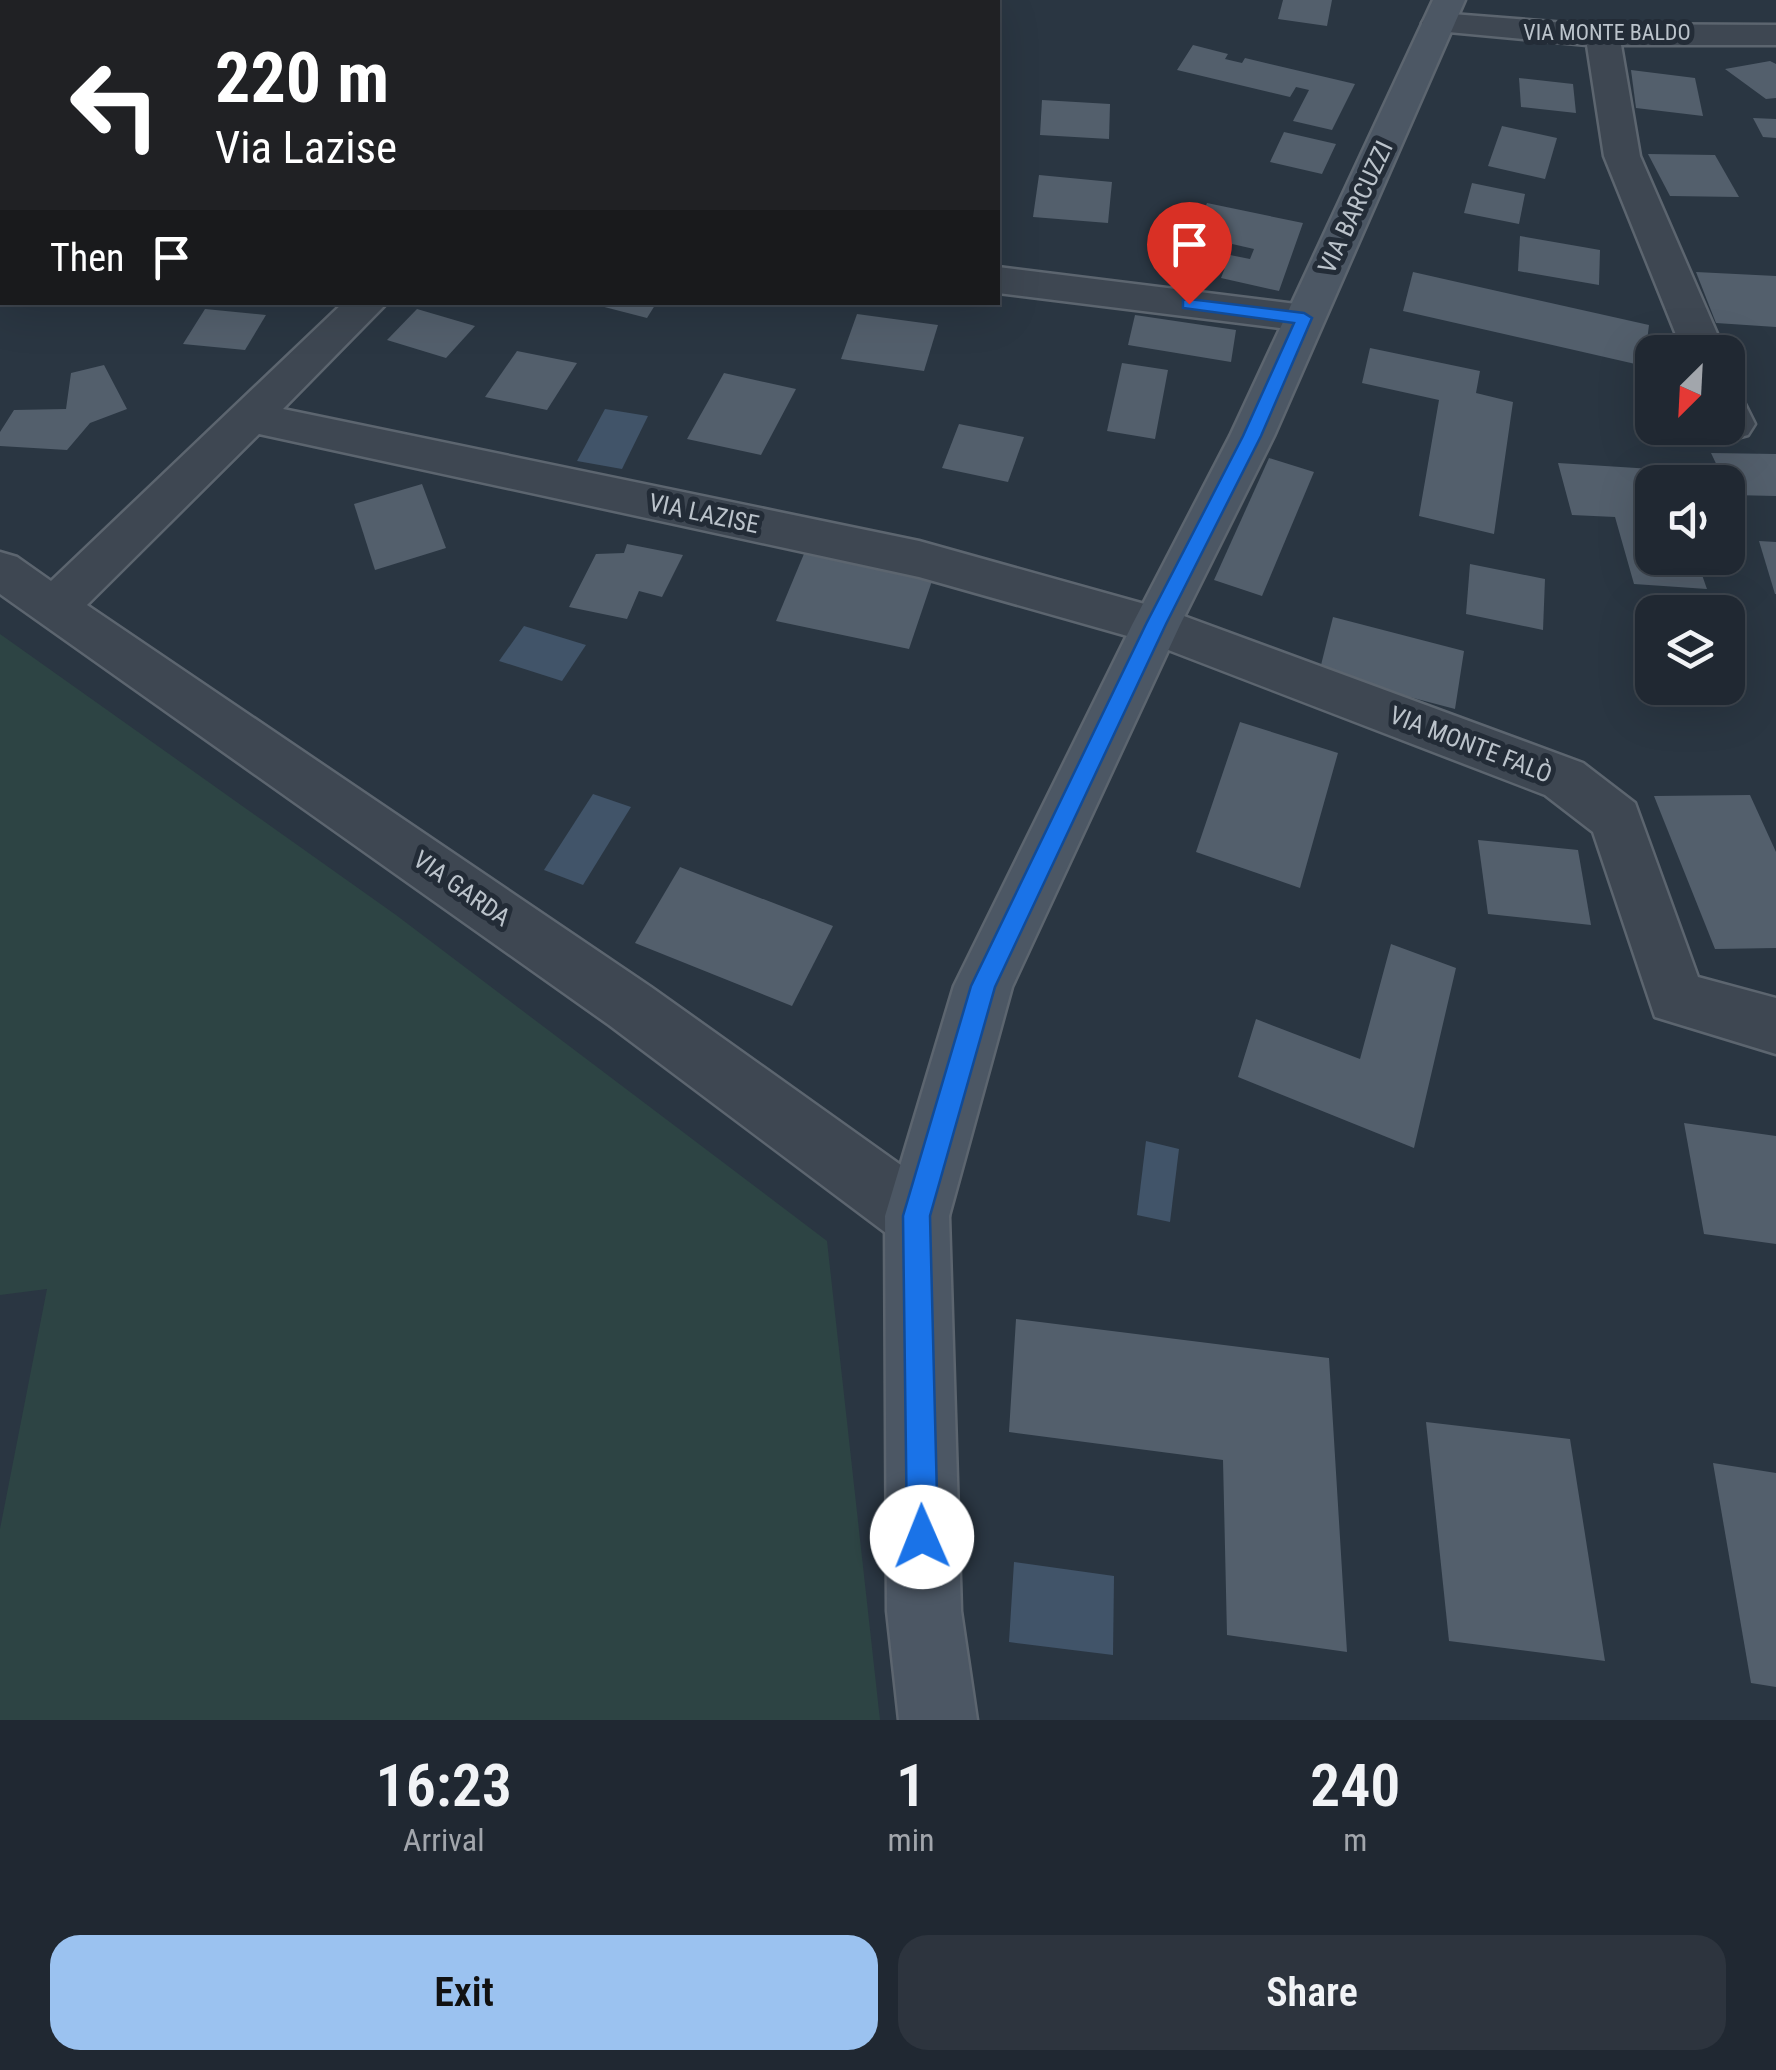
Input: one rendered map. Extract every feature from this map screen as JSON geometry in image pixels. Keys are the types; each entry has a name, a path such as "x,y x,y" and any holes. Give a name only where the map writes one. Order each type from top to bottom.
{"street":[{"name":"VIA MONTE BALDO","path":"1444,11 1502,32 1602,35 1728,31 1776,35"},
{"name":"VIA BARCUZZI","path":"938,1720 924,1611 917,1216 984,986 1156,624 1252,436 1444,11"},
{"path":"1602,35 1622,156 1697,335"},
{"path":"1000,280 1304,318"},
{"path":"54,607 365,305"},
{"name":"VIA LAZISE","path":"248,417 919,559 1156,624"},
{"name":"VIA GARDA","path":"0,570 630,1006 917,1216"},
{"name":"VIA MONTE FALÒ","path":"1156,624 1564,779 1616,818 1676,998 1776,1026"}],"green space":[{"path":"0,634 396,915 827,1241 880,1720 0,1720 0,1529 47,1289 0,1295"}],"water":[{"path":"605,409 648,416 622,469 577,461"},
{"path":"524,626 586,645 562,681 499,661"},
{"path":"593,794 631,807 583,885 544,870"},
{"path":"1146,1141 1179,1149 1170,1222 1137,1215"},
{"path":"1014,1562 1114,1576 1113,1655 1009,1642"}],"building":[{"path":"1283,0 1332,0 1327,26 1278,19"},
{"path":"1193,45 1228,54 1225,59 1242,63 1245,58 1355,84 1332,130 1293,121 1309,90 1296,87 1290,97 1177,70"},
{"path":"1770,61 1776,64 1776,98 1766,99 1725,69"},
{"path":"1631,70 1695,78 1703,116 1636,108"},
{"path":"1519,78 1573,84 1576,113 1521,107"},
{"path":"1042,100 1110,104 1109,139 1040,135"},
{"path":"1753,118 1776,119 1776,138 1763,137"},
{"path":"1502,126 1557,138 1545,179 1488,166"},
{"path":"1284,132 1336,144 1322,174 1270,162"},
{"path":"1648,154 1715,155 1739,197 1670,196"},
{"path":"1039,175 1112,182 1108,223 1033,217"},
{"path":"1472,183 1525,194 1519,224 1464,213"},
{"path":"1207,203 1303,223 1279,291 1221,278 1230,255 1250,259 1254,249 1193,235"},
{"path":"1520,236 1600,250 1599,285 1518,271"},
{"path":"1413,272 1649,325 1648,335 1635,335 1635,364 1403,311"},
{"path":"1696,272 1776,276 1776,327 1716,323"},
{"path":"597,305 655,305 647,318"},
{"path":"205,309 266,315 245,350 183,344"},
{"path":"417,309 475,326 446,358 387,340"},
{"path":"857,314 938,325 924,371 841,359"},
{"path":"1135,315 1236,330 1231,362 1128,345"},
{"path":"1370,348 1480,371 1476,393 1513,402 1494,534 1419,516 1439,400 1362,383"},
{"path":"517,351 577,363 547,410 485,397"},
{"path":"1122,363 1168,370 1155,439 1107,431"},
{"path":"104,365 127,409 90,423 67,450 0,446 0,432 14,410 66,409 71,373"},
{"path":"724,373 796,389 761,455 687,439"},
{"path":"959,424 1024,437 1008,482 942,468"},
{"path":"1711,453 1776,454 1776,496 1745,495 1745,465 1717,465"},
{"path":"1269,458 1314,472 1262,596 1214,580"},
{"path":"1558,463 1635,468 1635,575 1702,575 1707,589 1634,584 1615,517 1572,515"},
{"path":"422,484 446,548 375,570 354,504"},
{"path":"1759,541 1776,542 1776,594 1775,594"},
{"path":"627,544 683,555 662,597 639,591 627,619 569,607 596,554 624,553"},
{"path":"806,549 934,575 909,649 776,621"},
{"path":"1470,564 1545,579 1543,630 1466,614"},
{"path":"1333,617 1464,651 1455,709 1319,673"},
{"path":"1240,722 1338,753 1300,888 1196,852"},
{"path":"1750,795 1776,852 1776,948 1715,949 1654,796"},
{"path":"1478,840 1578,850 1591,925 1488,914"},
{"path":"680,867 833,926 792,1006 635,943"},
{"path":"1391,944 1456,968 1414,1148 1238,1077 1256,1019 1360,1059"},
{"path":"1684,1123 1776,1136 1776,1244 1704,1234"},
{"path":"1016,1319 1329,1358 1347,1652 1227,1635 1223,1460 1009,1432"},
{"path":"1426,1422 1570,1439 1605,1661 1449,1641"},
{"path":"1713,1463 1776,1473 1776,1687 1751,1683"}],"route":[{"path":"922,1537 917,1216 984,986 1156,624 1252,436 1304,318 1189,304"}]}
